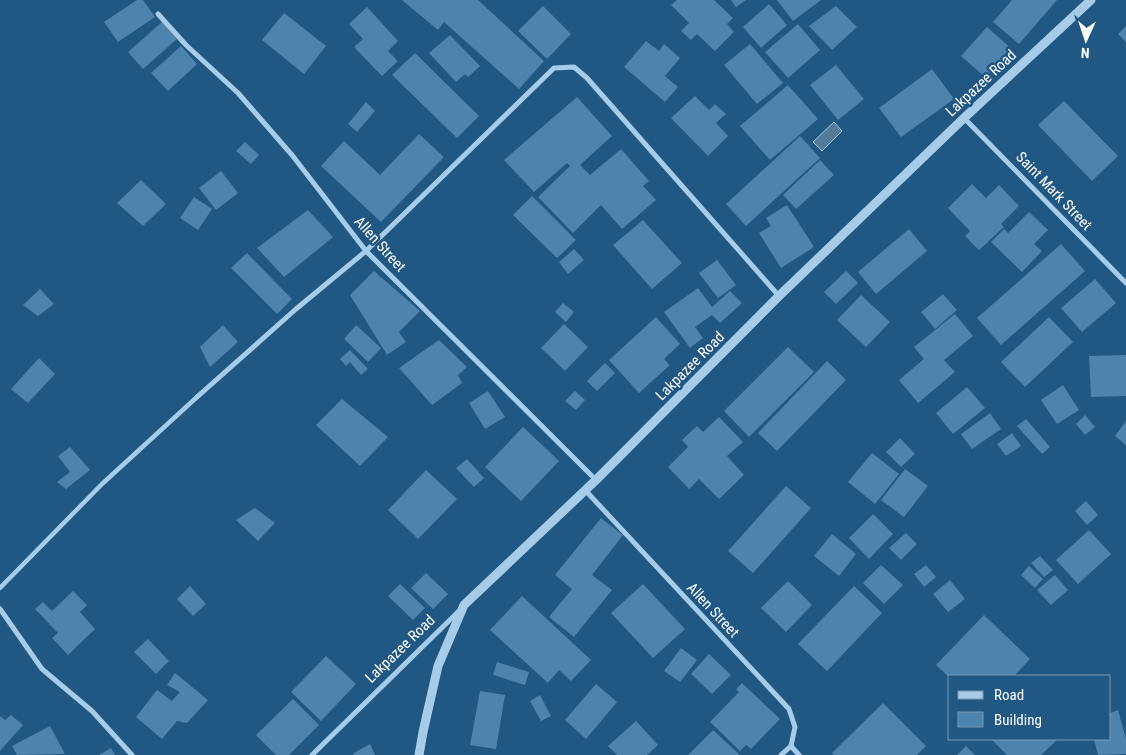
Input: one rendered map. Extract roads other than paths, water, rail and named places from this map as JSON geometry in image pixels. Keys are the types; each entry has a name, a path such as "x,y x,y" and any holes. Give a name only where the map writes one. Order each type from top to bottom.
{"street":[{"name":"Lakpazee Road","path":"312,755 464,605 596,480 779,296 964,118 1091,0"},
{"name":"Allen Street","path":"158,14 186,44 238,93 292,155 366,251 596,480"},
{"path":"0,588 102,484 296,309 366,251 554,68 574,67 587,78 779,296"},
{"name":"Saint Mark Street","path":"964,118 1126,283"},
{"name":"Allen Street","path":"585,490 789,709 795,727 791,746"},
{"path":"419,755 438,666 464,605"},
{"path":"0,609 42,668 92,711 132,755"},
{"path":"781,755 791,746 799,755"}],"water":[{"path":"834,122 842,131 822,151 813,142"}]}
